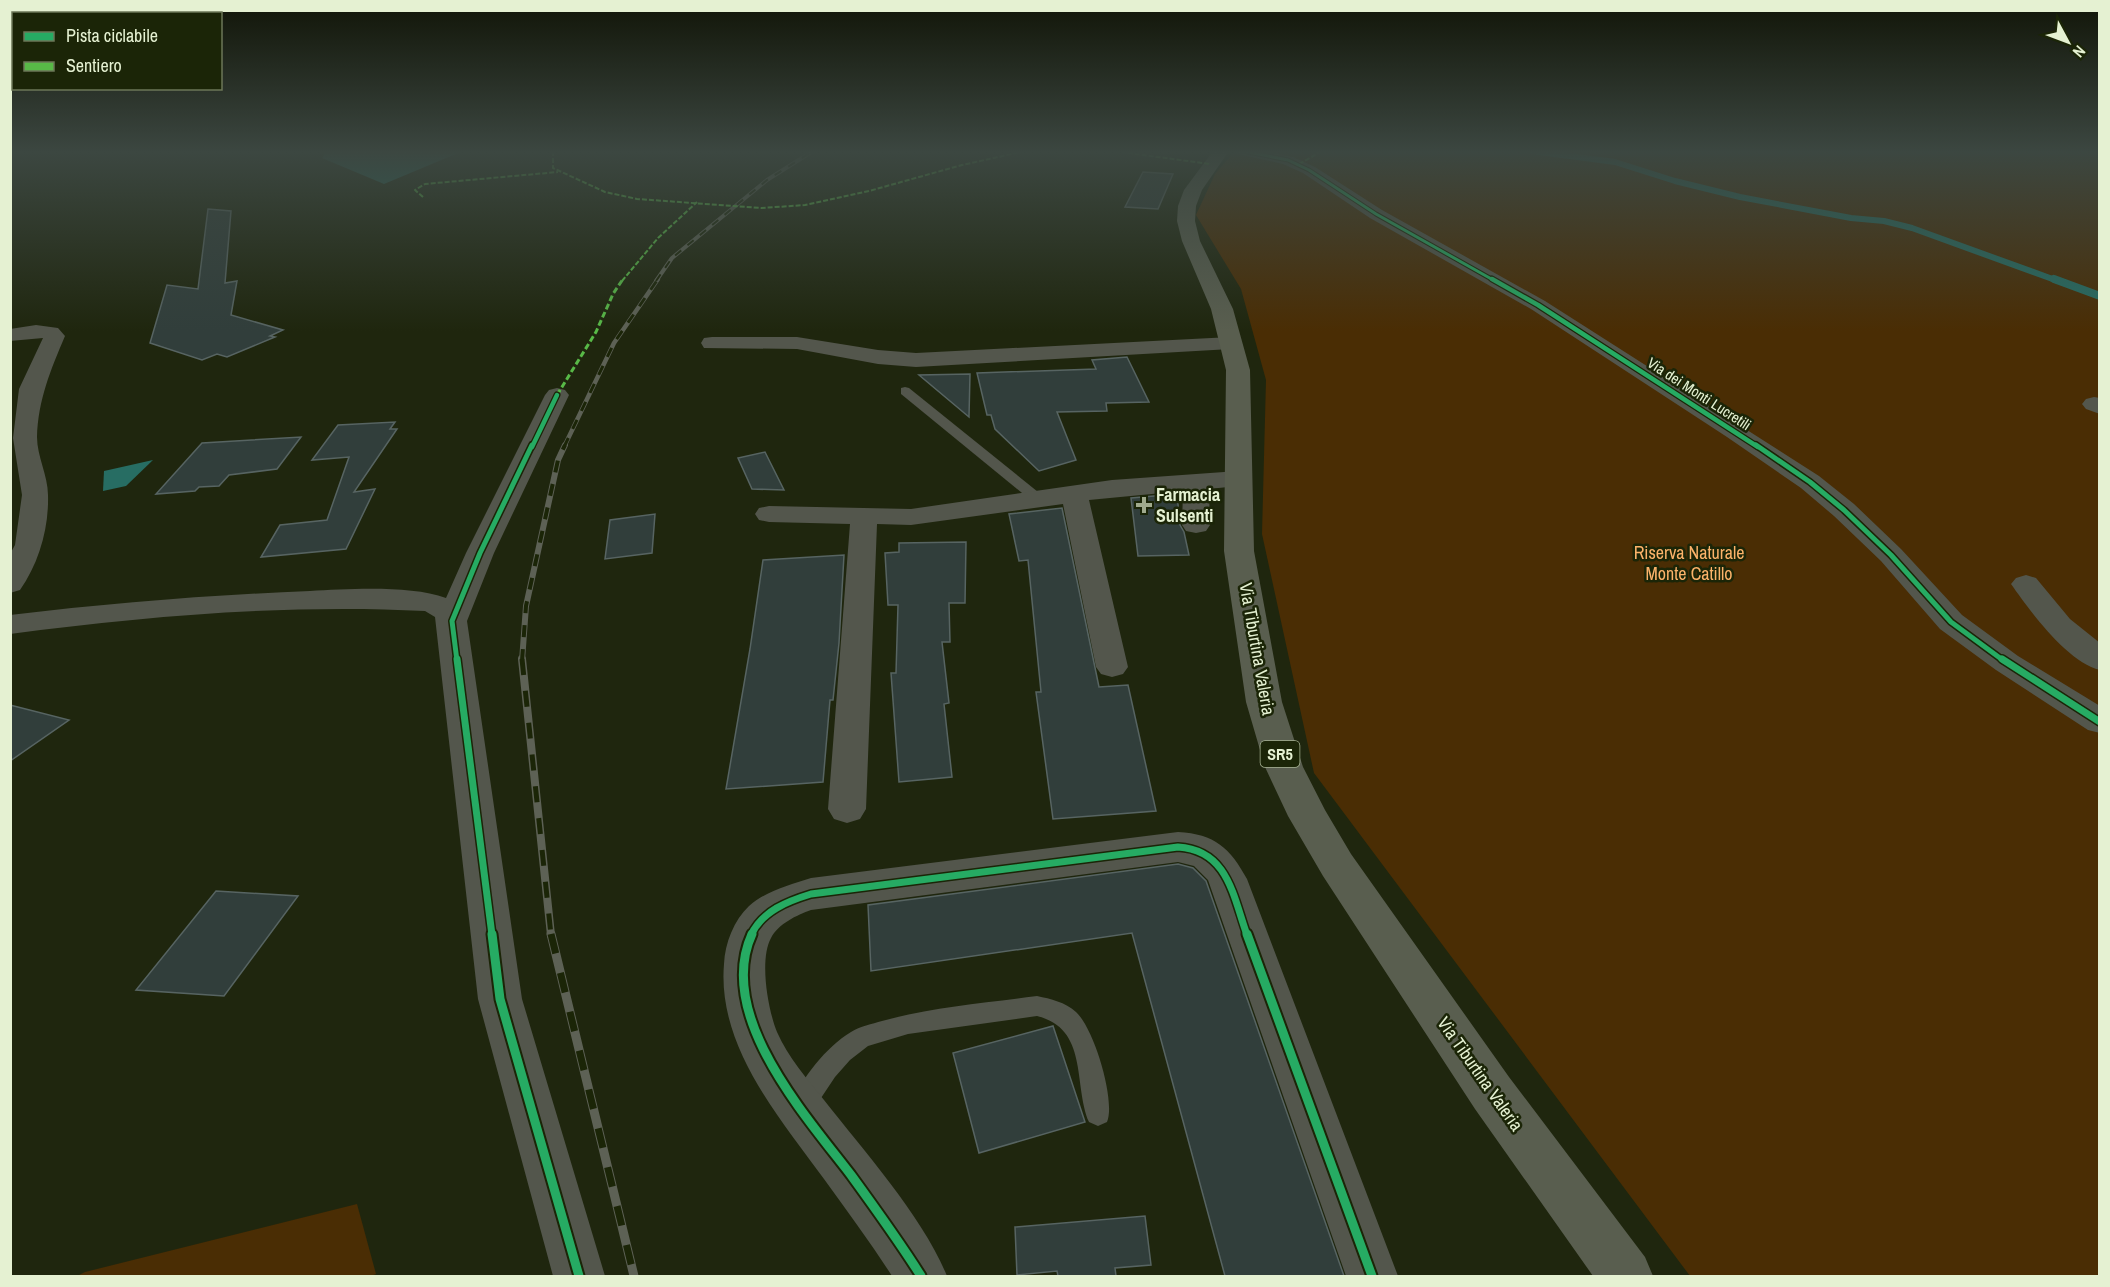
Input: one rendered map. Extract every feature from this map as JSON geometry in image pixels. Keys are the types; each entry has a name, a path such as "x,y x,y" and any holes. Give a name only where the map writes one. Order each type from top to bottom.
{"main road":[{"name":"Via Tiburtina Valeria","path":"1186,211 1188,235 1219,300 1238,370 1239,551 1261,682 1276,744 1295,792 1337,865 1492,1093 1626,1276"}],"street":[{"name":"Via dei Monti Lucretili","path":"1371,211 1538,305 1810,482 1844,510 1891,555 1951,622 2007,663 2100,722"},
{"path":"10,335 40,331 51,332 54,336 31,389 25,438 35,495 29,545 10,584"},
{"path":"712,343 797,343 878,357 916,360 1231,343"},
{"path":"452,621 480,553 557,394"},
{"path":"769,514 864,518 932,515 1142,484 1239,479"},
{"path":"1196,481 1196,525"},
{"path":"1074,493 1112,667"},
{"path":"846,809 864,518"},
{"path":"2026,584 2059,626 2100,660"},
{"path":"10,625 72,617 342,598 429,602 443,607 450,614 500,999 579,1276"},
{"path":"921,1276 800,1107 759,1043 746,999 749,943 754,930 769,914 795,899 828,891 1178,847 1207,853 1216,861 1227,879 1372,1276"}],"lane":[{"path":"904,391 1038,499"},
{"path":"800,1107 826,1069 842,1052 861,1038 908,1024 1038,1006 1052,1007 1063,1012 1079,1031 1098,1114"}],"green space":[{"name":"Riserva Naturale Monte Catillo","path":"1198,211 2099,211 2099,1276 1690,1276 1314,773 1262,534 1266,380 1241,289 1196,215"},
{"path":"357,1204 376,1274 371,1276 77,1276 85,1272"}],"water":[{"path":"153,460 126,486 103,491 104,471"}],"building":[{"path":"208,211 231,211 225,283 237,281 231,315 283,330 270,336 275,337 227,357 217,354 202,360 150,343 167,285 198,289"},
{"path":"1127,357 1149,402 1106,403 1107,411 1057,412 1076,460 1039,471 995,429 991,415 987,415 977,373 1096,369 1092,360"},
{"path":"970,374 969,417 919,375"},
{"path":"395,422 390,429 397,429 354,492 375,489 346,549 261,557 280,525 327,520 349,457 312,460 338,425"},
{"path":"301,437 277,469 229,475 219,486 199,487 195,491 156,494 202,443"},
{"path":"765,452 784,490 752,489 738,458"},
{"path":"1177,494 1180,525 1184,532 1189,555 1138,556 1131,498"},
{"path":"1062,508 1099,687 1128,685 1156,811 1053,819 1036,692 1041,692 1028,560 1019,561 1009,514"},
{"path":"655,514 652,553 605,559 610,520"},
{"path":"966,542 965,603 949,603 950,642 942,642 949,703 944,704 952,777 899,782 891,673 896,673 898,605 888,605 885,553 899,552 899,543"},
{"path":"844,555 839,643 833,700 830,700 823,782 726,789 763,560"},
{"path":"10,705 69,720 10,761"},
{"path":"1178,864 1193,868 1206,881 1344,1276 1225,1276 1132,933 871,971 868,905"},
{"path":"216,891 298,896 224,996 136,990"},
{"path":"1053,1026 1085,1122 979,1153 953,1053"},
{"path":"1145,1216 1151,1265 1115,1268 1116,1276 1058,1276 1057,1271 1017,1275 1015,1227"}],"waterway":[{"path":"1814,211 1884,221 1912,228 2058,281"},
{"path":"2054,279 2100,296"}],"railway":[{"path":"656,281 672,258 729,211"},
{"path":"564,447 614,343 658,279"},
{"path":"522,660 526,606 558,460 565,445"},
{"path":"522,660 551,935"},
{"path":"551,934 634,1276"}],"marked path":[{"path":"557,395 596,332 613,294 632,267 658,238 687,211"}],"cycle path":[{"path":"1372,211 1538,305 1810,482 1844,510 1891,555 1951,622 2007,663 2100,722"},
{"path":"557,395 480,553 452,621 500,999 579,1276"},
{"path":"921,1276 882,1217 783,1083 760,1044 747,1003 744,971 745,955 754,929 765,916 779,907 811,894 1178,847 1195,849 1208,855 1219,865 1227,879 1372,1276"}],"place":[{"name":"Farmacia Sulsenti","path":"1144,505"}]}
